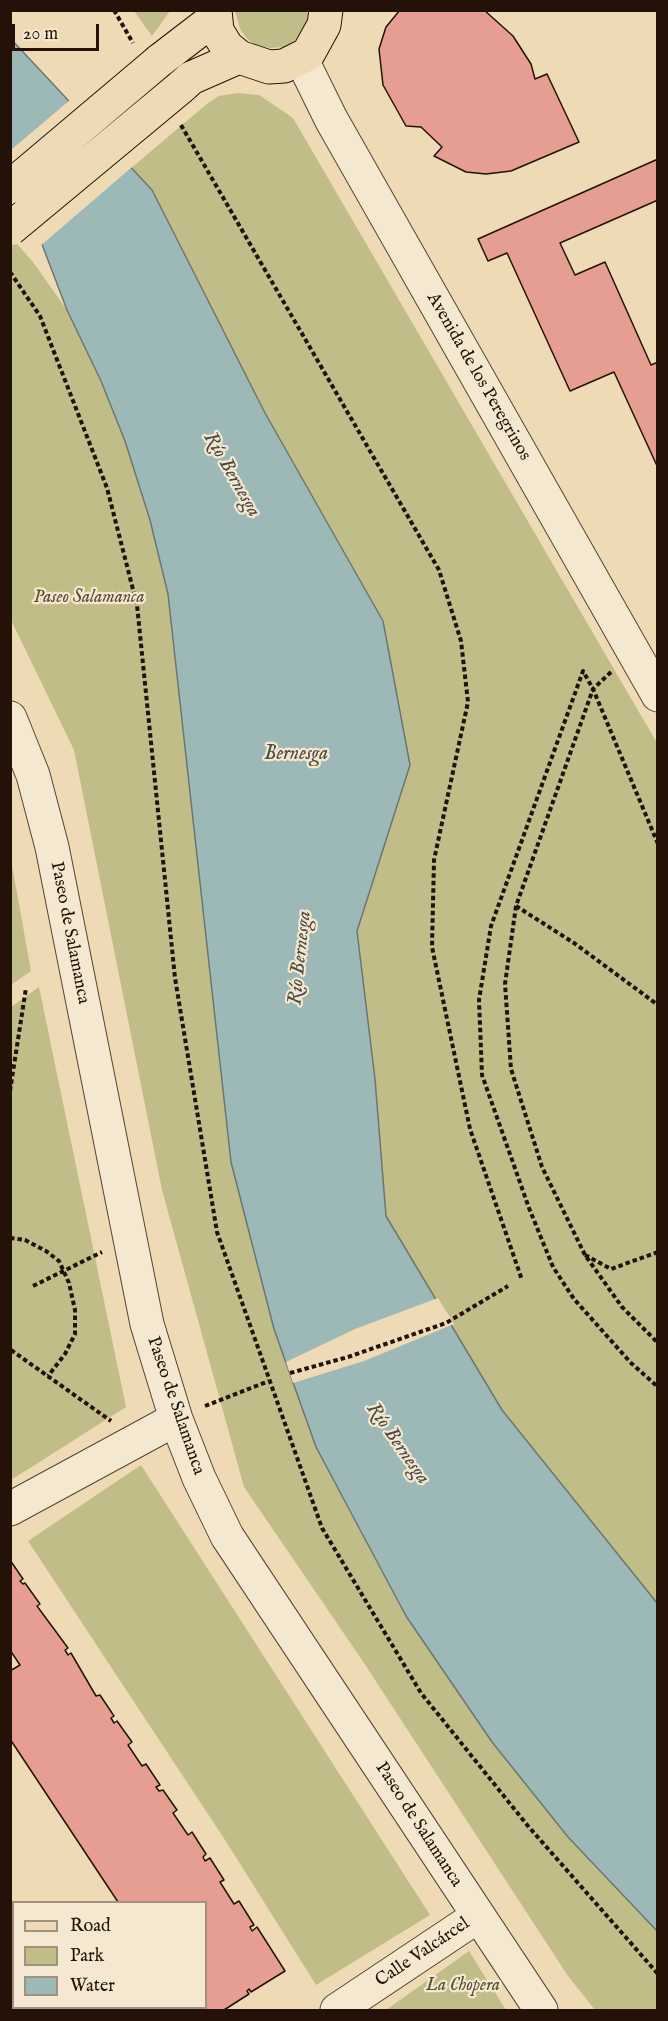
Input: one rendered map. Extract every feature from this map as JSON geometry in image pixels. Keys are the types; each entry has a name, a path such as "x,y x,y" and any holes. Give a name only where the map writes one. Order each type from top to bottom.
{"main road":[{"path":"10,187 149,57 215,14 217,31 227,47 239,57 269,67 284,66 308,54 324,25 326,10"},
{"path":"10,229 192,78 239,57"}],"street":[{"name":"Avenida de los Peregrinos","path":"301,58 330,119 657,695"},
{"name":"Paseo de Salamanca","path":"10,718 33,775 52,847 147,1324 190,1413 199,1478 227,1536 541,2010"},
{"path":"10,1509 190,1413"},
{"name":"Calle Valcárcel","path":"337,2010 478,1916"}],"path":[{"path":"114,10 149,57"},
{"path":"180,124 439,570 461,641 468,702 434,860 432,947 470,1129 522,1280"},
{"path":"10,272 40,316 107,488 137,605 175,978 217,1232 322,1528 421,1693 528,1826 657,1974"},
{"path":"616,668 593,688 516,906 505,984 511,1069 542,1167 585,1255 622,1307 657,1343"},
{"path":"657,844 593,688 582,671 490,926 479,1000 482,1075 529,1208 553,1267 574,1299 631,1363 657,1387"},
{"path":"516,906 574,943 657,1005"},
{"path":"10,1091 26,988"},
{"path":"10,1238 25,1240 46,1251 65,1270 75,1310 75,1334 65,1354 48,1376"},
{"path":"33,1286 102,1252"},
{"path":"585,1255 611,1269 657,1252"},
{"path":"290,1373 348,1357 446,1323 508,1286"},
{"path":"12,1350 117,1426"},
{"path":"190,1413 269,1380"}],"green space":[{"path":"134,11 170,11 152,36"},
{"path":"235,11 308,11 302,32 294,41 283,47 270,48 258,46 247,39 240,29"},
{"path":"237,93 259,95 293,118 657,743 657,1603 502,1410 386,1216 375,1079 357,931 410,765 383,621 265,413 152,190 130,169 208,103 219,96"},
{"name":"Paseo Salamanca","path":"11,237 33,262 67,310 101,381 125,441 150,520 168,594 274,1329 316,1447 406,1616 492,1742 568,1837 657,1931 657,2010 595,2010 568,1976 362,1660 244,1487 162,1190 74,750 11,620"},
{"path":"10,854 31,971 11,985 10,985"},
{"path":"39,987 126,1407 11,1480 11,1007"},
{"path":"141,1465 430,1915 316,1985 227,1843 28,1541"},
{"name":"La Chopera","path":"469,1951 506,2010 386,2010"}],"water":[{"name":"Bernesga","path":"10,38 152,190 265,413 383,621 410,765 357,931 375,1079 386,1216 502,1410 657,1603 657,1931 568,1837 492,1742 406,1616 316,1447 274,1329 231,1162 168,594 150,520 125,441 101,381 67,310 11,163"}],"pier":[{"path":"70,100 132,167 39,247 10,172 11,150"},
{"path":"438,1298 454,1324 364,1361 293,1383 286,1362 355,1329"}],"building":[{"path":"400,10 484,10 513,36 531,64 535,79 547,74 579,142 511,171 486,174 466,172 434,156 442,147 421,127 406,126 383,85 379,49 386,27"},
{"path":"658,159 658,200 560,243 575,275 605,262 651,365 658,362 658,468 614,372 570,391 507,253 488,261 478,239"},
{"path":"10,1560 23,1579 20,1581 25,1583 40,1604 37,1606 68,1648 65,1650 68,1655 71,1653 96,1696 100,1695 114,1716 111,1718 114,1723 117,1721 132,1742 128,1745 142,1766 146,1764 160,1785 156,1787 159,1791 163,1790 177,1810 173,1813 188,1835 192,1832 206,1854 203,1857 205,1861 210,1858 224,1880 220,1882 234,1904 239,1901 254,1925 250,1927 252,1931 257,1927 285,1971 251,1992 249,1989 247,1991 249,1994 224,2010 187,2009 207,2009 207,1901 117,1901 10,1739 10,1671 20,1665 10,1650"}],"water label":[{"name":"Río Bernesga","path":"231,475"},
{"name":"Río Bernesga","path":"301,958"},
{"name":"Río Bernesga","path":"397,1444"}]}
